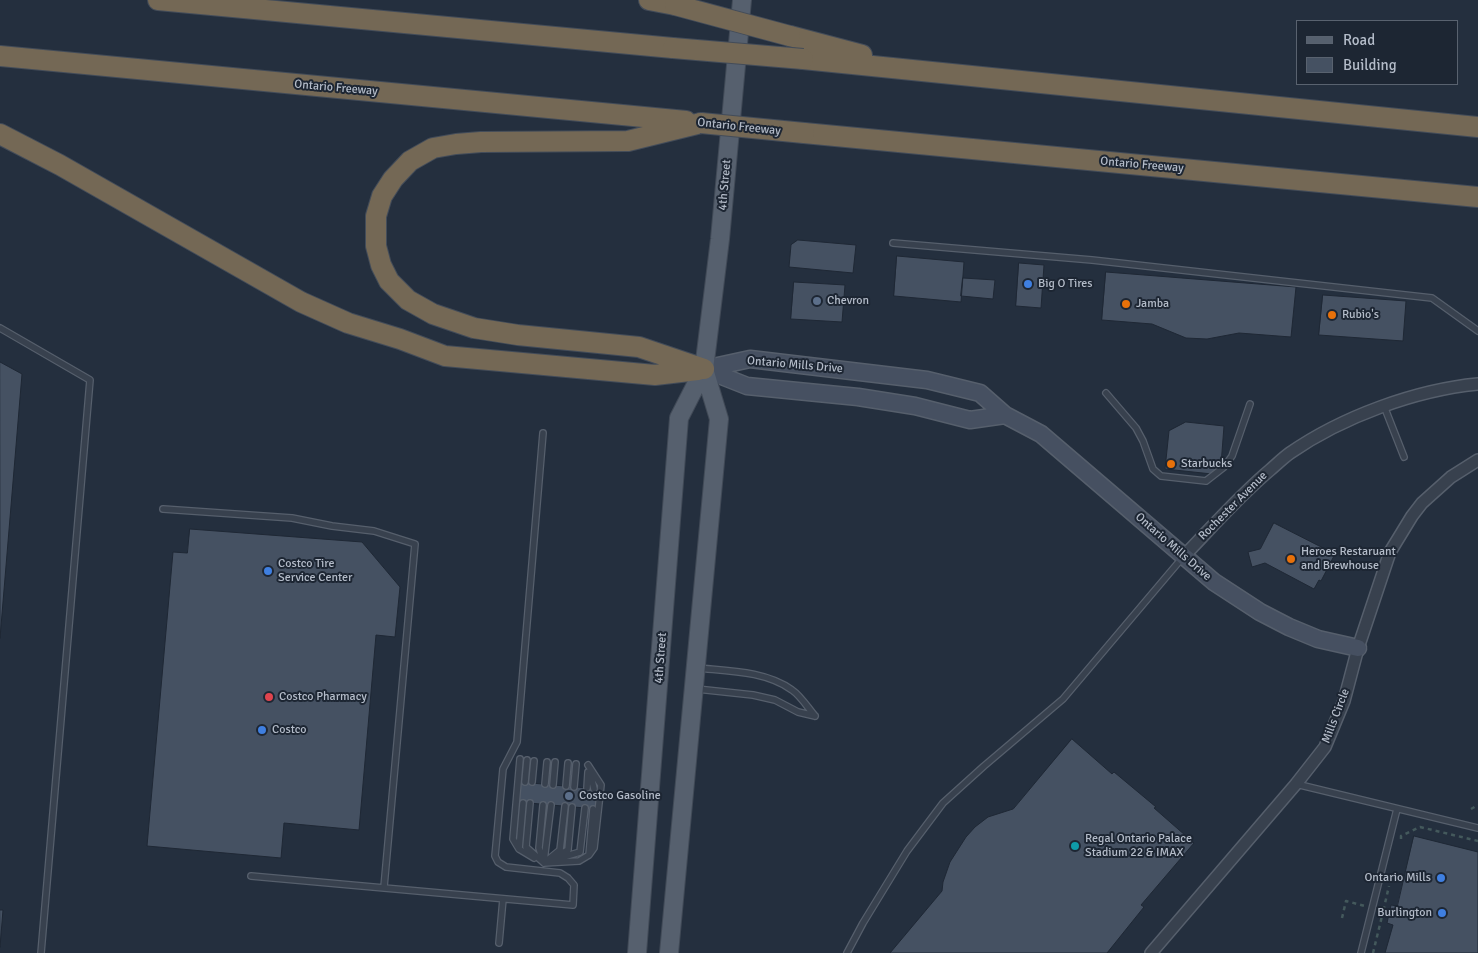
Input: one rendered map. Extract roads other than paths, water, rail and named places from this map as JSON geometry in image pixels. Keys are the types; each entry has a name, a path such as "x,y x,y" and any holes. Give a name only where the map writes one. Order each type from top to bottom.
{"highway":[{"path":"158,0 803,59 1478,127"},
{"path":"649,0 675,5 920,71"},
{"name":"Ontario Freeway","path":"0,56 662,126 701,123 1472,199"},
{"path":"662,126 628,141 481,142 432,148 410,162 392,178 382,196 376,216 376,246 389,282 408,300 433,314 474,328 509,334 639,347 704,369"},
{"path":"0,134 60,165 301,302 348,323 400,339 445,356 655,374 704,369"}],"main road":[{"name":"4th Street","path":"637,953 679,418 704,369 720,239 742,0"},
{"name":"4th Street","path":"669,953 719,419 704,369"}],"street":[{"name":"Ontario Mills Drive","path":"704,369 750,359 928,380 980,393 1005,415 1041,434 1214,582 1260,612 1289,627 1318,639 1358,648"},
{"name":"Ontario Mills Drive","path":"704,369 747,386 858,397 915,406 970,420 1005,415"},
{"name":"Rochester Avenue","path":"1184,556 1246,490 1290,453 1338,425 1405,398 1478,384"},
{"name":"Mills Circle","path":"1152,953 1296,784 1325,747 1344,701 1358,648 1390,552 1422,503 1451,476 1478,460"}],"lane":[{"path":"893,243 1092,260 1432,298 1478,331"},
{"path":"0,328 90,380 41,953"},
{"path":"1106,393 1136,428 1143,441 1152,469 1161,476 1206,481 1224,467 1232,456 1250,404"},
{"path":"1384,406 1404,458"},
{"path":"251,876 573,905 574,885 568,878 560,873 506,867 498,862 495,856 503,769 517,742 543,433"},
{"path":"163,509 292,518 332,526 374,531 415,544 384,887"},
{"path":"847,953 907,851 943,803 1063,699 1184,556"},
{"path":"693,689 753,695 775,700 798,712 815,716 793,690 774,680 754,675 695,667"},
{"path":"528,782 527,760 513,839 518,849 544,863 579,861 589,855 594,848 601,785 588,765"},
{"path":"545,784 547,762"},
{"path":"553,784 555,762"},
{"path":"566,786 568,763"},
{"path":"574,786 576,764"},
{"path":"587,788 588,765"},
{"path":"588,765 594,789"},
{"path":"1296,784 1478,828"},
{"path":"518,849 526,803 526,847 544,863"},
{"path":"543,805 539,848 544,863"},
{"path":"543,871 551,805"},
{"path":"544,863 560,850 565,806"},
{"path":"544,863 568,850 572,807"},
{"path":"544,863 580,852 585,808"},
{"path":"589,855 593,809"},
{"path":"1361,953 1397,809"},
{"path":"499,943 503,899"}],"place":[{"name":"Big O Tires","path":"1028,284"},
{"name":"Chevron","path":"817,301"},
{"name":"Jamba","path":"1126,304"},
{"name":"Rubio's","path":"1332,315"},
{"name":"Starbucks","path":"1171,464"},
{"name":"Heroes Restaruant and Brewhouse","path":"1291,559"},
{"name":"Costco Tire Service Center","path":"268,571"},
{"name":"Costco Pharmacy","path":"269,697"},
{"name":"Costco","path":"262,730"},
{"name":"Costco Gasoline","path":"569,796"},
{"name":"Regal Ontario Palace Stadium 22 & IMAX","path":"1075,846"},
{"name":"Ontario Mills","path":"1441,878"},
{"name":"Burlington","path":"1442,913"}]}
